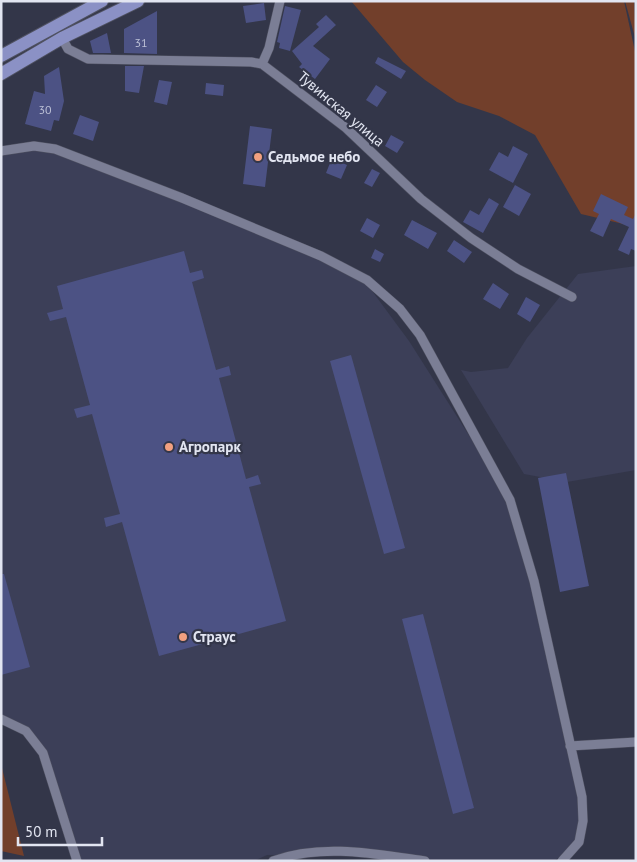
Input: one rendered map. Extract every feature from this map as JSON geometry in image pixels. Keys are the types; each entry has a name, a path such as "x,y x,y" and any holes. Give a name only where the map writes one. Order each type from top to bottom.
{"main road":[{"path":"1,56 102,1"},
{"path":"1,74 62,38 138,1"}],"street":[{"path":"62,38 68,49 88,59 251,62 262,64 269,48 280,1"},
{"name":"Тувинская улица","path":"262,64 346,128 421,199 471,238 518,268 572,297"},
{"path":"1,151 34,146 54,150 182,198 348,268 374,285 400,309 420,335 510,500 534,582 582,797 583,820 579,842 562,861"},
{"path":"1,719 26,730 42,752 77,861"},
{"path":"570,746 636,742"},
{"path":"273,861 286,856 318,852 379,854 425,861"}],"shaded area":[{"path":"351,1 624,1 636,56 636,227 581,214 535,135 499,116 457,102 425,80 403,62"},
{"path":"625,1 634,1 636,41"},
{"path":"34,146 106,169 361,276 409,341 510,500 582,797 579,842 554,861 425,861 379,854 267,855 254,861 77,861 43,753 15,724 1,722 1,152"},
{"path":"636,266 636,470 567,482 524,474 461,370 471,372 508,368 527,338 578,274"},
{"path":"2,768 24,856 1,851"}],"building":[{"path":"264,3 266,20 246,23 243,6"},
{"path":"285,6 301,10 290,51 279,48 280,43 277,42"},
{"path":"157,11 157,54 124,53 124,29"},
{"path":"326,15 336,25 313,46 330,59 315,79 299,67 302,64 292,51 319,27 316,24"},
{"path":"107,33 111,53 93,53 90,41"},
{"path":"378,57 406,71 401,79 375,63"},
{"path":"125,66 144,66 139,93 125,91"},
{"path":"59,67 64,101 59,121 54,120 51,131 25,124 34,91 45,94 44,76"},
{"path":"159,80 172,82 167,105 154,102"},
{"path":"206,83 224,85 223,96 205,94"},
{"path":"376,85 387,92 377,107 366,100"},
{"path":"80,115 99,122 93,141 73,134"},
{"name":"Седьмое небо","path":"250,126 272,129 265,187 243,184"},
{"path":"391,135 404,142 397,153 385,146"},
{"path":"513,146 528,154 513,183 489,170 499,152 508,157"},
{"path":"332,158 347,165 341,179 326,173"},
{"path":"372,169 380,173 372,187 364,183"},
{"path":"515,185 531,194 519,216 503,207"},
{"path":"601,194 628,207 624,215 633,219 636,213 636,251 631,249 629,255 618,250 629,227 611,219 603,237 590,231 599,214 593,211"},
{"path":"489,198 499,204 483,233 463,222 470,210 479,215"},
{"path":"367,218 380,225 373,238 360,231"},
{"path":"412,220 437,233 428,249 404,235"},
{"path":"454,240 472,252 464,263 447,251"},
{"path":"375,249 384,254 380,262 371,258"},
{"name":"Агропарк","path":"184,251 190,273 202,270 204,278 192,282 216,370 229,366 231,375 219,378 246,479 258,475 261,484 249,487 286,621 159,656 122,522 106,527 104,518 120,514 92,414 77,418 74,409 90,405 66,317 50,321 47,313 63,309 57,286"},
{"path":"493,283 509,294 500,309 483,299"},
{"path":"526,297 540,305 530,322 517,314"},
{"path":"351,355 405,548 384,554 330,361"},
{"path":"566,473 589,586 560,592 538,478"},
{"path":"1,574 4,574 30,667 1,675"},
{"path":"423,614 474,808 453,814 402,619"}],"place":[{"name":"Седьмое небо","path":"258,157"},
{"name":"Агропарк","path":"169,447"},
{"name":"Страус","path":"183,637"}]}
